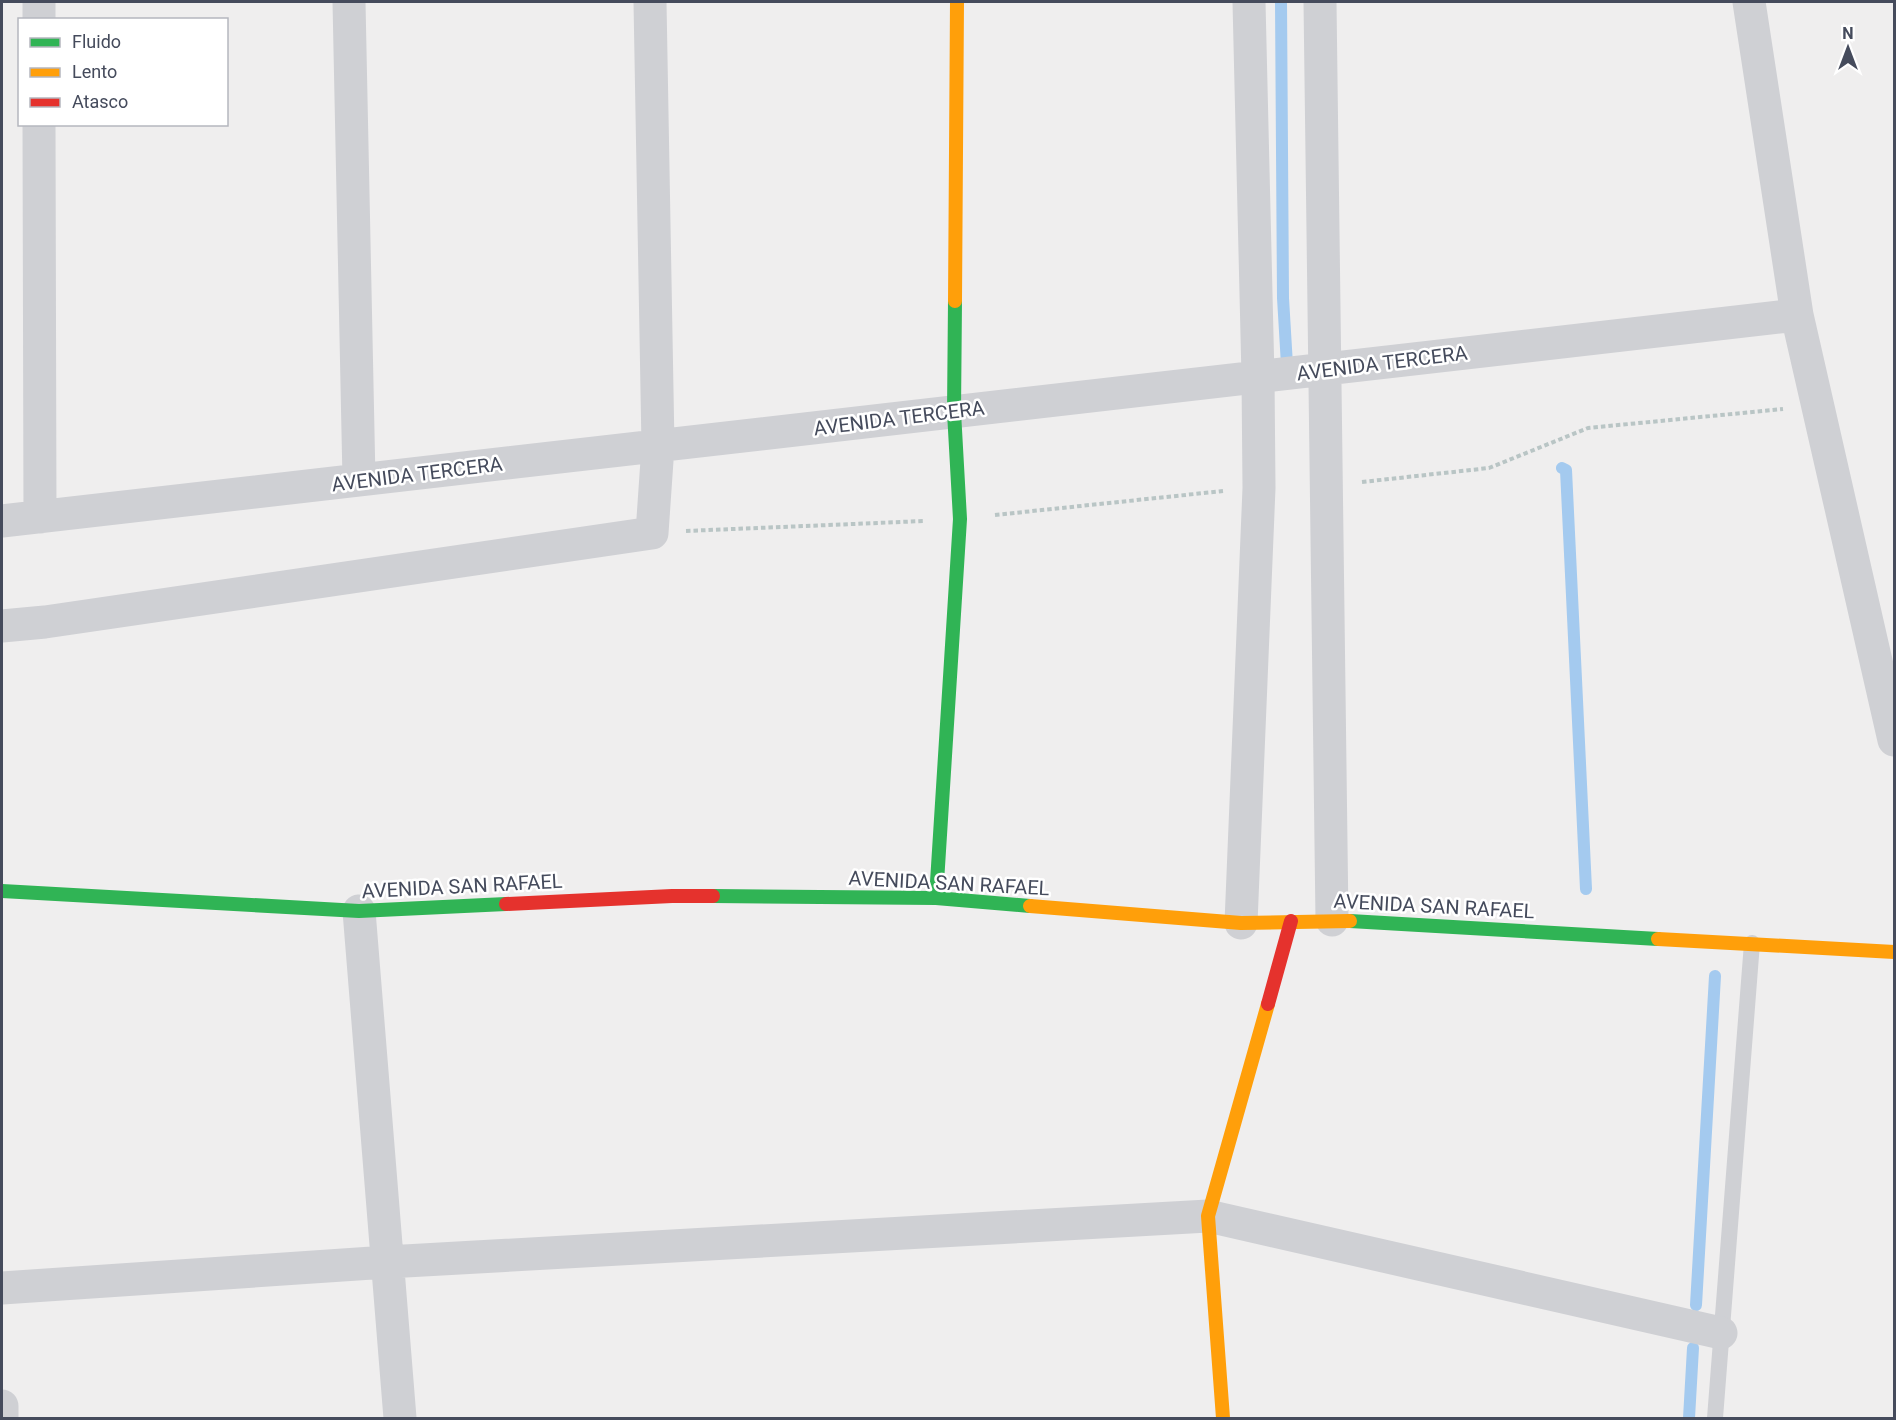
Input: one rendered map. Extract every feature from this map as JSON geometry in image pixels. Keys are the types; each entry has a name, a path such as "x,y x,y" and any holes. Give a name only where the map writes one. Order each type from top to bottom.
{"street":[{"path":"39,2 39,18"},
{"path":"349,2 359,480"},
{"path":"2,627 652,533 658,446 650,2"},
{"path":"936,898 960,519 954,412 957,2"},
{"path":"1241,923 1259,488 1249,2"},
{"path":"1320,2 1332,920"},
{"path":"1749,2 1797,315 1894,740"},
{"path":"39,126 40,517"},
{"name":"AVENIDA TERCERA","path":"2,521 1797,315"},
{"name":"AVENIDA SAN RAFAEL","path":"2,891 359,911 672,896 936,898 1241,923 1332,920 1894,952"},
{"path":"359,911 400,1419"},
{"path":"1223,1419 1208,1216 1291,921"},
{"path":"2,1288 387,1262 1208,1216 1721,1333"},
{"path":"2,1406 2,1419"}],"lane":[{"path":"1715,1419 1752,943"}],"waterway":[{"path":"1281,2 1283,298 1287,365"},
{"path":"1562,468 1566,470 1586,889"},
{"path":"1696,1305 1715,976"},
{"path":"1689,1418 1693,1348"}],"traffic: fast":[{"path":"936,898 960,519 954,412 955,301"},
{"path":"2,891 359,911 506,904"},
{"path":"713,896 936,898 1030,906"},
{"path":"1350,921 1658,939"}],"traffic: slow":[{"path":"955,301 957,2"},
{"path":"1030,906 1241,923 1350,921"},
{"path":"1658,939 1894,952"},
{"path":"1223,1418 1208,1216 1268,1004"}],"traffic: jam":[{"path":"506,904 713,896"},
{"path":"1268,1004 1291,921"}]}
